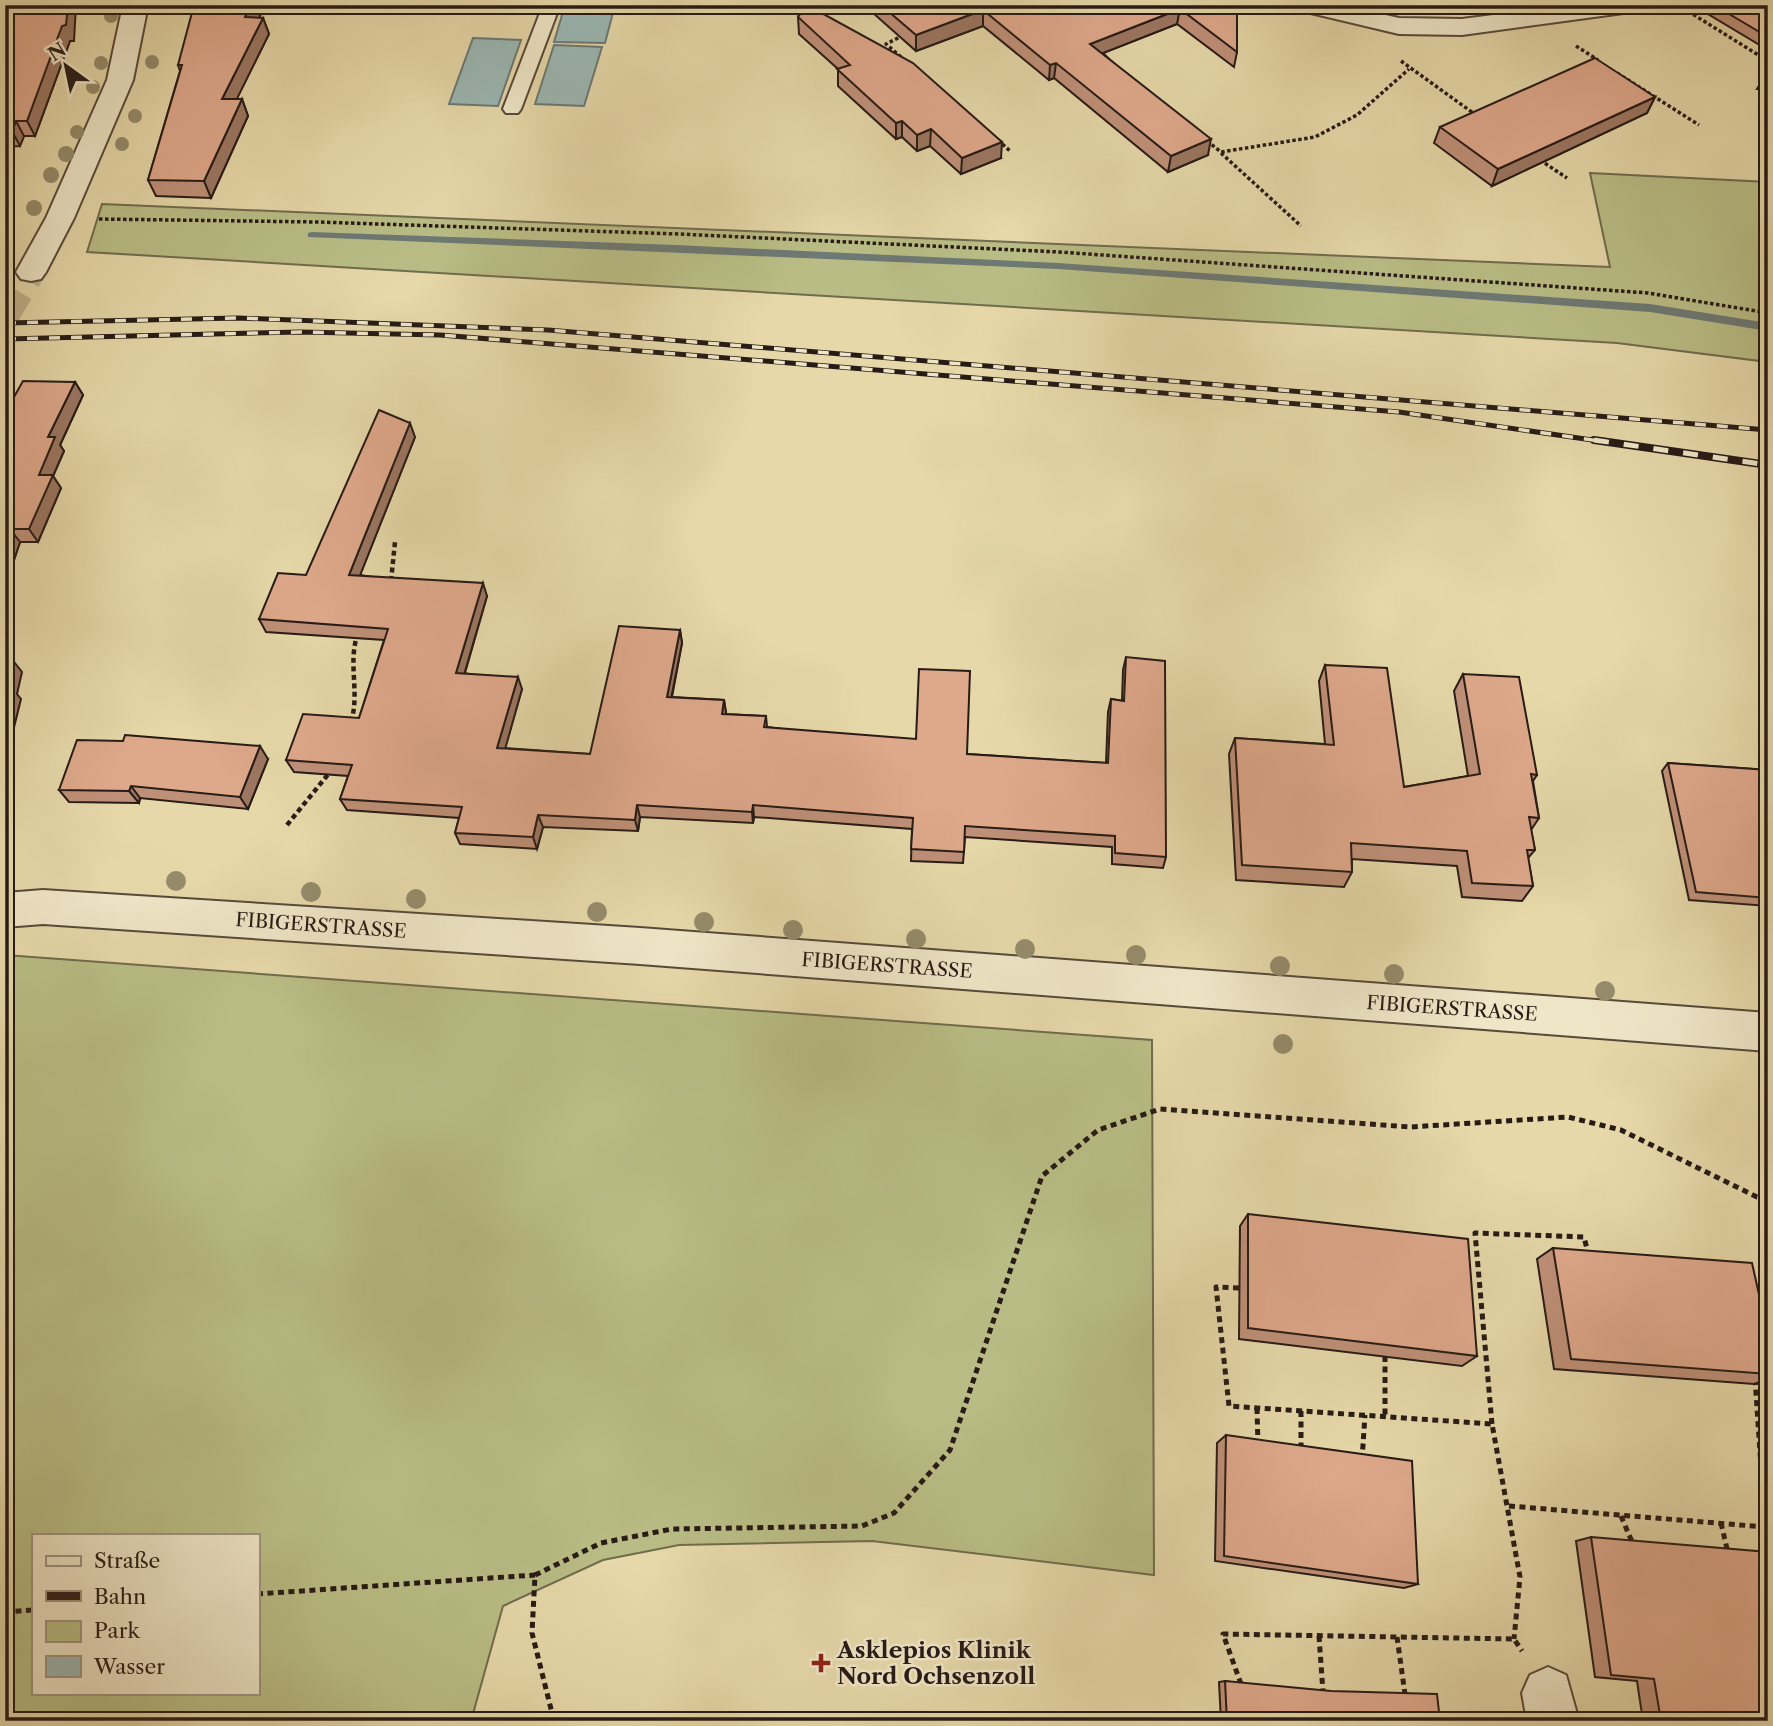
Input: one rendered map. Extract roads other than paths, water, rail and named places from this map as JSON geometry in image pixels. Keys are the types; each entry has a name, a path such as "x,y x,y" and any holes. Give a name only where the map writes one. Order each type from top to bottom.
{"street":[{"path":"32,272 60,218 120,80 136,5"},
{"path":"1307,5 1399,26 1462,27 1631,5"},
{"name":"FIBIGERSTRASSE","path":"5,910 43,907 640,946 1768,1032"}],"lane":[{"path":"512,108 551,5"}],"water":[{"path":"565,5 615,5 605,43 554,42"},
{"path":"473,38 521,40 498,106 449,104"},
{"path":"554,45 602,47 584,106 535,104"}],"waterway":[{"path":"312,235 676,248 1058,266 1650,308 1768,327"}],"tunnel":[{"path":"5,316 31,272"}],"railway":[{"path":"5,323 238,318 548,330 1768,430"},
{"path":"5,339 301,332 440,335 1399,412 1606,442"},
{"path":"1594,440 1768,465"}],"place":[{"name":"Asklepios Klinik Nord Ochsenzoll","path":"821,1663"}]}
